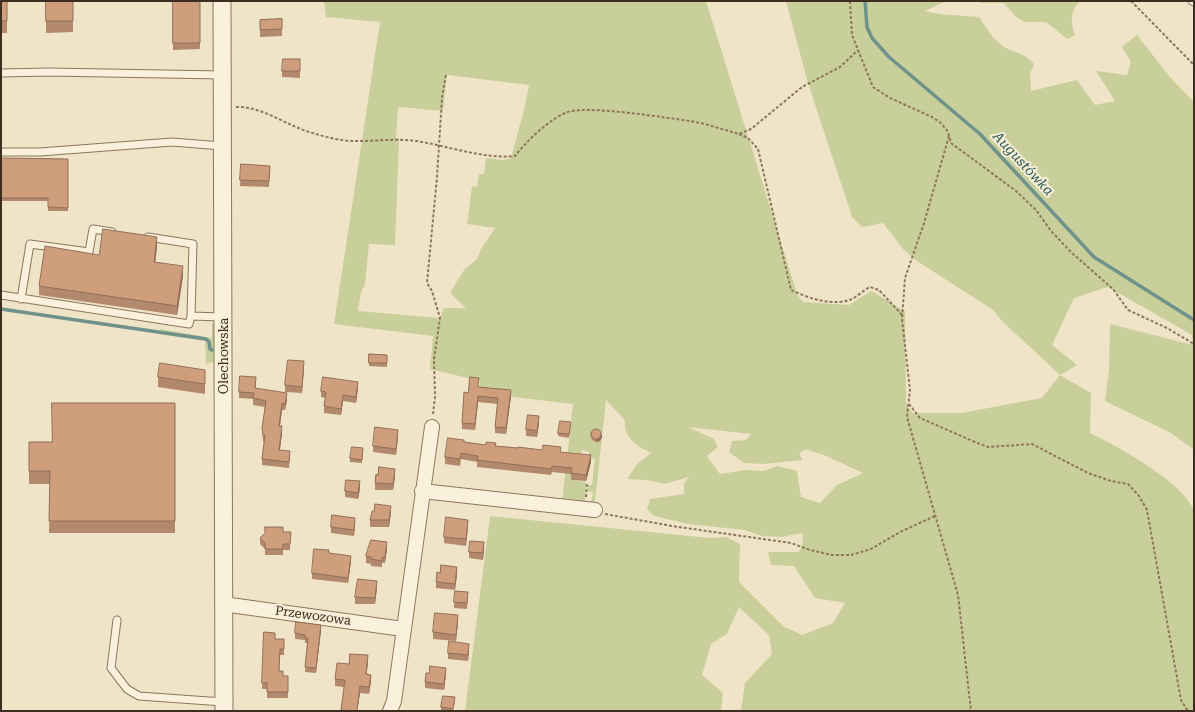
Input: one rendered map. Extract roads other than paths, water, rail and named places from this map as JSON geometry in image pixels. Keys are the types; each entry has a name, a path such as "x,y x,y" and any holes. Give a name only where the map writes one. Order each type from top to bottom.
{"street":[{"name":"Olechowska","path":"222,1 224,706"},
{"path":"392,706 432,427"},
{"path":"422,491 595,510"},
{"name":"Przewozowa","path":"223,604 403,629"}],"lane":[{"path":"1,73 48,72 222,75"},
{"path":"1,152 40,152 172,142 223,146"},
{"path":"21,298 30,244 89,252 93,229 124,234"},
{"path":"1,295 189,324 191,316 193,244 139,236"},
{"path":"191,316 224,317"},
{"path":"117,620 111,668 127,689 139,696 224,706"}],"waterway":[{"name":"Augustówka","path":"865,1 867,27 872,38 889,57 980,134 1094,257 1194,320"},
{"path":"1,309 206,339 209,342 210,349 212,350"}]}
